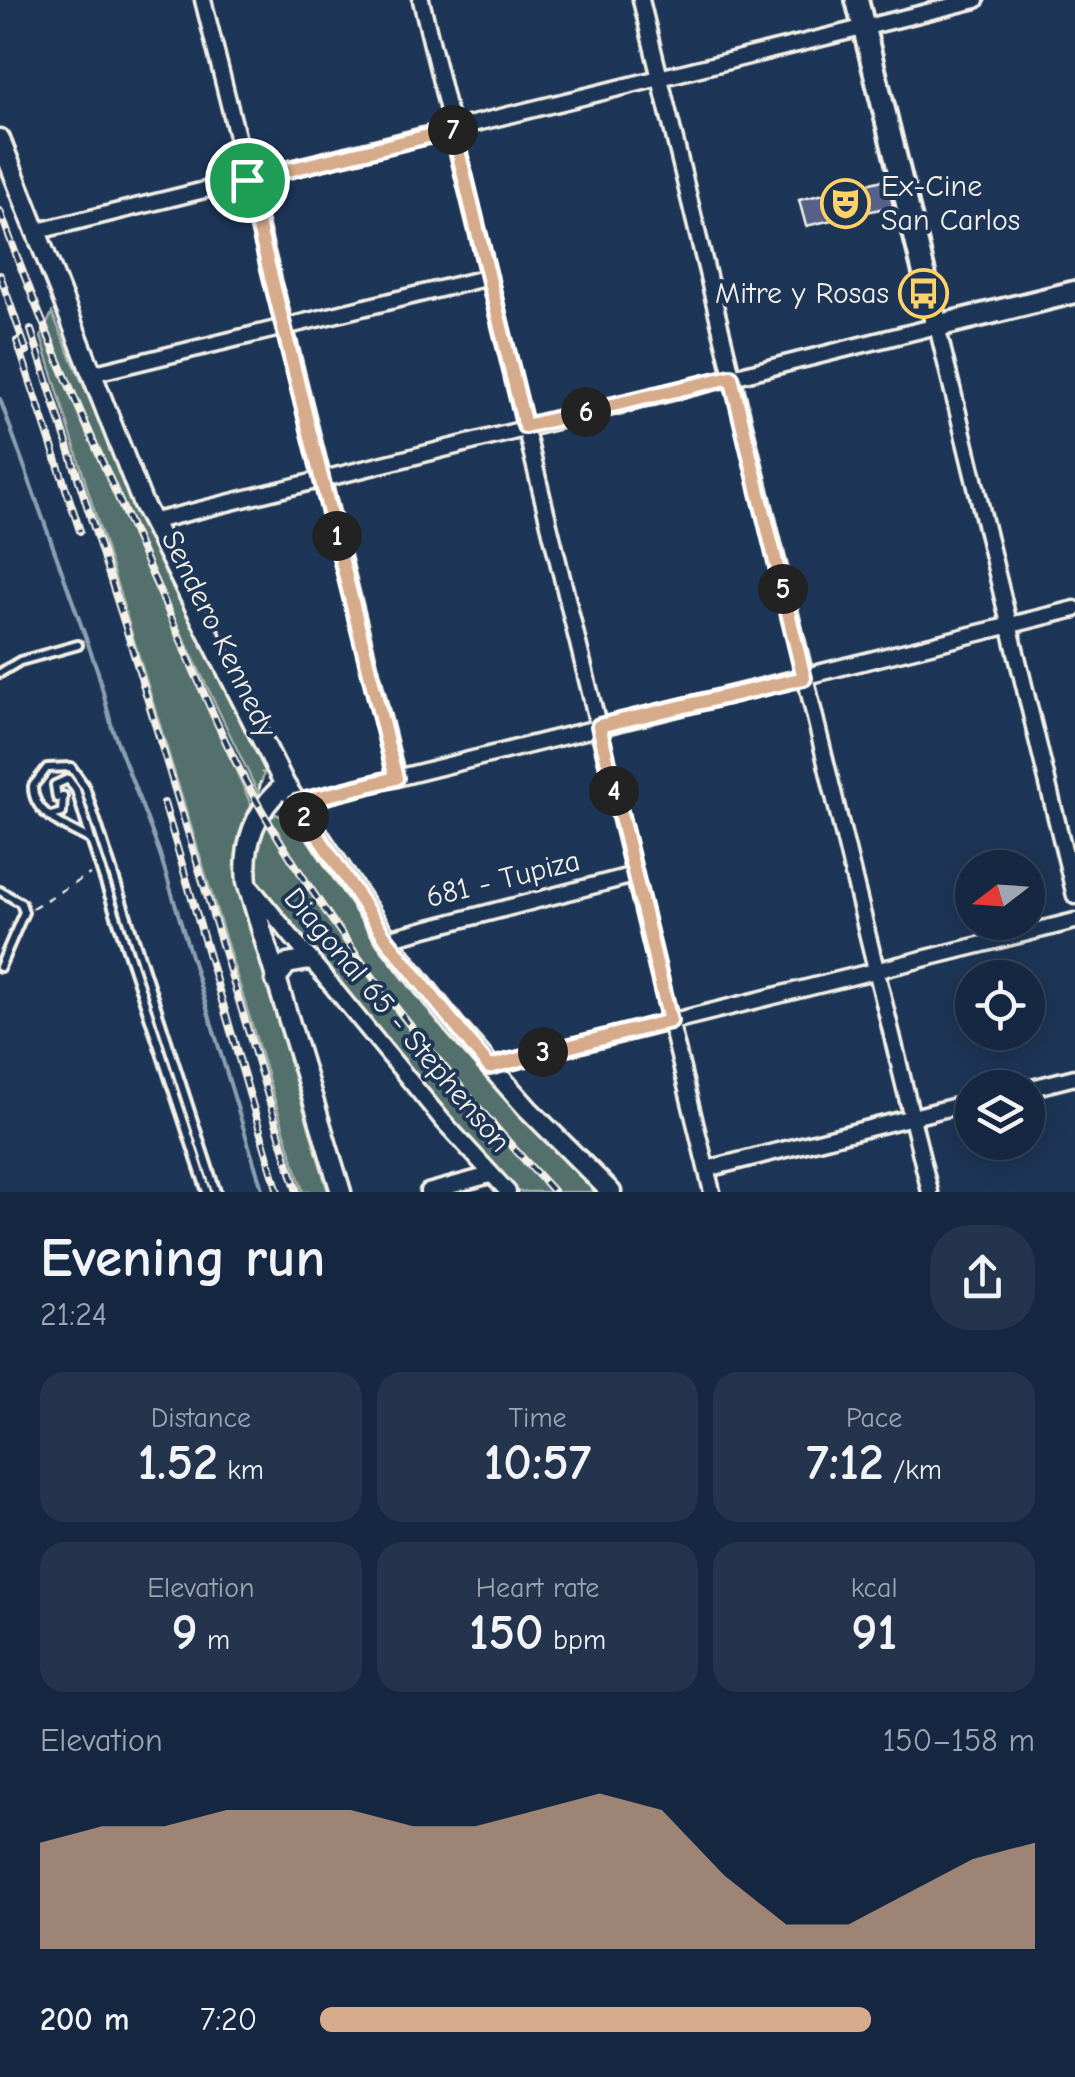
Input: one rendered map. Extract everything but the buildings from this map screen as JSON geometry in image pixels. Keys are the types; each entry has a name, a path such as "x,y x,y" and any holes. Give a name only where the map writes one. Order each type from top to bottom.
{"main road":[{"path":"857,0 937,326 1075,292"}],"street":[{"path":"203,0 396,778"},
{"path":"422,0 712,1192"},
{"path":"641,0 930,1192"},
{"path":"34,232 976,0"},
{"name":"Diagonal 65 - Stephenson","path":"0,139 151,522 285,786 387,940 489,1067 611,1192"},
{"path":"91,374 489,277"},
{"path":"151,522 322,476 937,326 1075,896"},
{"path":"296,803 1075,609"},
{"path":"285,786 271,797 256,822 246,850 247,882 341,1192"},
{"name":"681 - Tupiza","path":"387,940 634,874"},
{"name":"Diagonal 65 - Stephenson","path":"247,882 508,1192"},
{"path":"489,1067 1075,921"},
{"path":"275,980 288,964 309,960"},
{"path":"1045,1085 1075,1077"},
{"path":"706,1168 955,1106"},
{"path":"428,1192 490,1175"}],"lane":[{"path":"0,674 20,661 78,645"},
{"path":"92,840 50,816 35,801 36,780 47,768 71,767 85,787 207,1165 212,1192"},
{"path":"50,816 64,810 63,796 57,798 55,785 68,780 76,790 212,1192"},
{"path":"0,891 21,904 24,912 0,967"}],"path":[{"name":"Sendero Kennedy","path":"256,798 262,766"},
{"path":"24,912 88,876 98,860"}],"green space":[{"path":"52,313 144,525 266,767 258,793 152,572 45,328"},
{"path":"44,331 252,807 237,849 240,894 328,1192 303,1192 41,337"},
{"path":"276,814 307,838 407,972 602,1192 517,1192 498,1174 255,881 254,857 261,825"}],"waterway":[{"path":"0,399 98,672 112,728 159,851 263,1192"}],"railway":[{"path":"0,211 76,401 249,788 363,964 436,1058 554,1192"},
{"path":"0,275 27,352"},
{"path":"31,330 297,1192"},
{"path":"17,341 80,531"},
{"path":"164,803 278,1192"}],"place":[{"name":"Ex-Cine San Carlos","path":"846,203"},
{"name":"Mitre y Rosas","path":"924,293"}],"route":[{"path":"453,130 525,426 731,377 804,678 599,726 670,1021 489,1067 387,940 296,803 396,778 247,180 453,130"}]}
